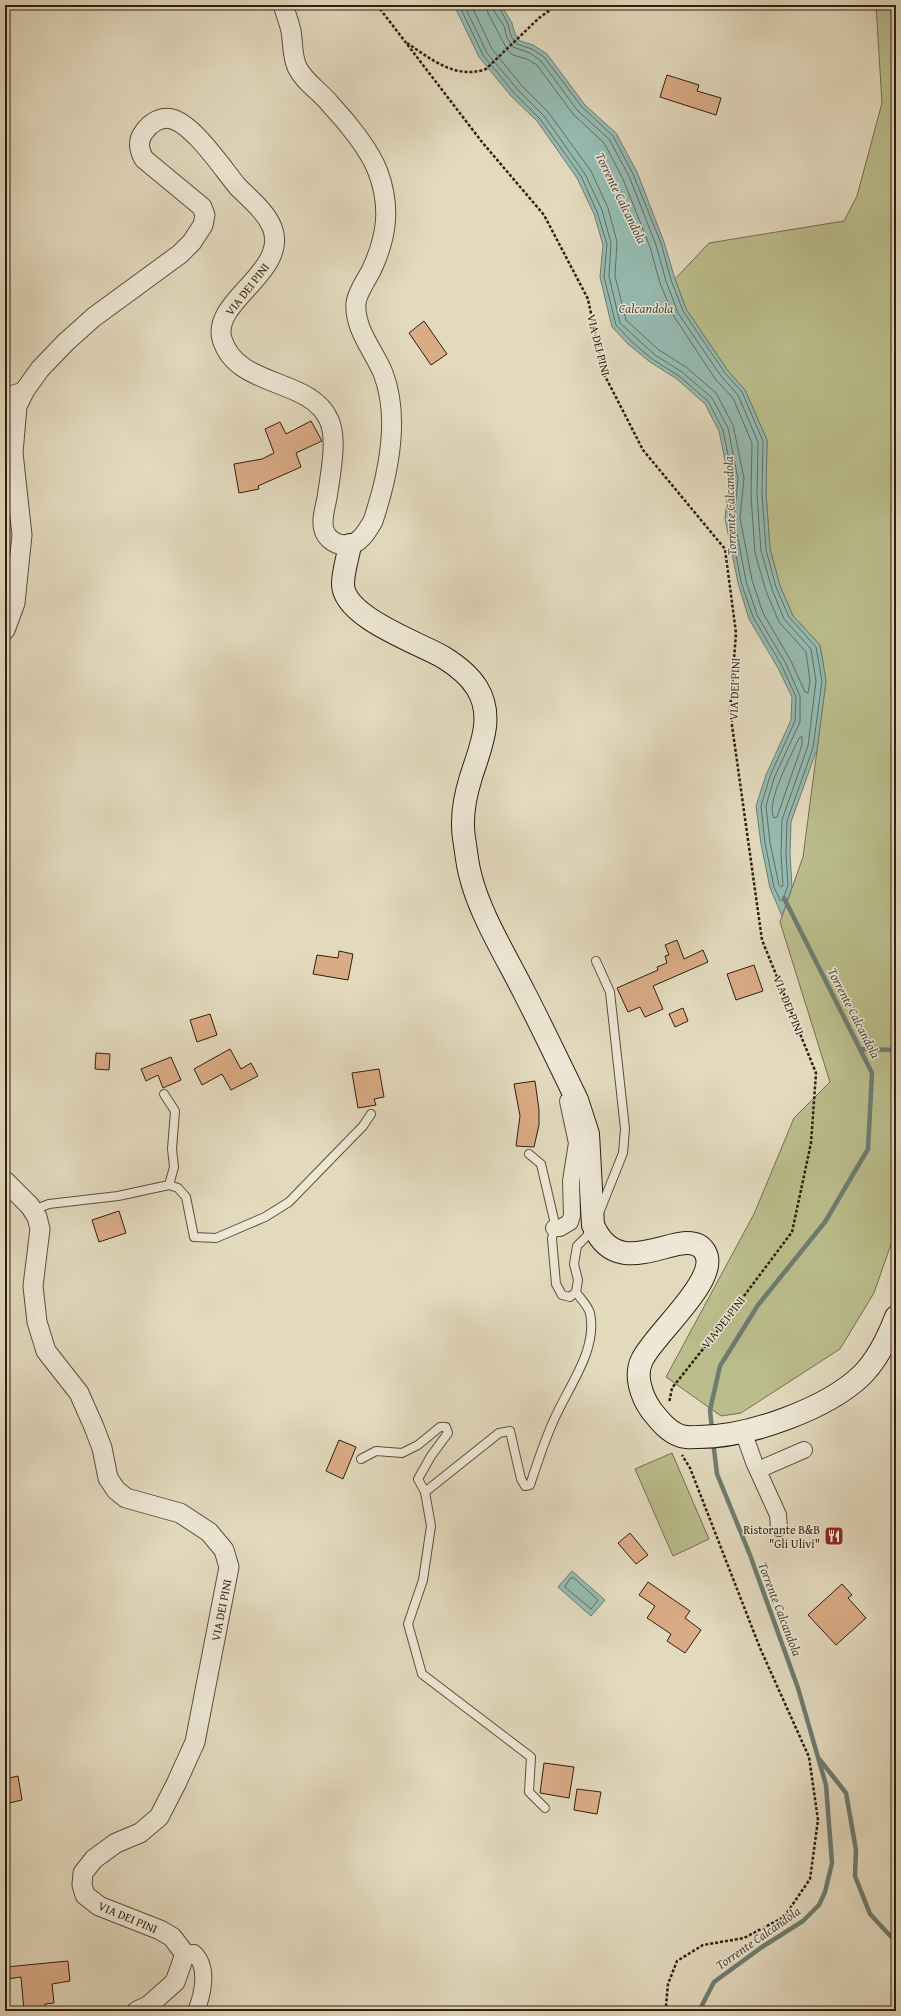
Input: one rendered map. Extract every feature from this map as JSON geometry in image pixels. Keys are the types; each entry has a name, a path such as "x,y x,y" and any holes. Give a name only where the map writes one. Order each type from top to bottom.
{"main road":[{"path":"350,545 343,584 349,599 354,606 383,626 444,658 465,673 480,695 485,707 486,726 481,750 471,778 464,810 464,836 470,875 483,909 577,1100 588,1134 593,1225 603,1244 619,1252 638,1254 678,1243 694,1243 700,1246 707,1258 705,1274 698,1288 658,1335 641,1361 639,1377 642,1393 651,1409 674,1432 711,1437 746,1431 794,1416 825,1401 862,1375 886,1342 896,1317"}],"street":[{"path":"283,5 291,31 297,67 305,79 332,104 367,152 377,170 386,201 386,220 380,250 356,302 356,315 364,336 383,375 391,418 392,443 373,521 366,532 350,545"},
{"name":"VIA DEI PINI","path":"5,630 14,603 22,536 13,453 17,406 25,390 40,369 66,342 94,317 180,254 200,232 204,225 205,215 202,207 144,159 140,150 139,142 143,133 154,122 161,119 171,118 180,122 194,134 256,205 273,228 274,248 270,260 226,314 221,328 222,338 228,350 239,364 251,373 306,397 318,405 329,418 334,432 323,526 328,537 334,542 341,545 350,545"},
{"path":"5,396 25,390"},
{"path":"554,1228 560,1228 570,1222 572,1215 571,1181 577,1143 560,1064"},
{"name":"VIA DEI PINI","path":"5,1181 33,1210 40,1228 33,1286 37,1322 46,1350 79,1393 102,1448 108,1478 116,1490 126,1498 180,1513 209,1532 224,1550 229,1567 194,1742 176,1784 159,1817 140,1833 116,1843 94,1859 83,1873 82,1885 85,1895 99,1906 160,1930 172,1937 185,1954"},
{"path":"746,1431 758,1470 778,1515 779,1528"},
{"path":"758,1470 804,1450"},
{"path":"137,2011 148,2006 175,1982 185,1954 194,1953 198,1957 202,1970 203,1984 196,2011"}],"lane":[{"path":"529,1154 541,1164 554,1228 552,1239 556,1284 562,1295 570,1297 576,1292 578,1280 574,1264 577,1246 587,1236 593,1225 623,1153 625,1129 610,992 596,961"},
{"path":"164,1094 175,1111 172,1149 174,1167 169,1185"},
{"path":"33,1210 49,1204 118,1196 169,1185 178,1188 186,1197 194,1237 216,1238 265,1216 289,1202 363,1126 371,1114"},
{"path":"425,1492 499,1434 510,1431 521,1479 525,1486 530,1485 553,1422 567,1392 582,1367 590,1339 590,1312 576,1292"},
{"path":"361,1459 376,1451 402,1453 418,1445 440,1427 446,1427 448,1433 431,1456 418,1479 425,1492 431,1526 422,1580 408,1624 422,1674 531,1757 529,1792 545,1808"}],"path":[{"name":"VIA DEI PINI","path":"377,5 482,142 544,215 588,299 603,372 643,450 725,548 736,633 730,711 762,940 816,1072 811,1144 792,1232 724,1324 672,1388 674,1432"},
{"path":"405,42 444,67 459,72 478,72 486,69 539,18 557,5"},
{"path":"668,2011 666,2006 668,1984 677,1960 703,1945 744,1938 784,1917 810,1879 818,1820 809,1757 760,1648 690,1468"}],"green space":[{"path":"876,5 896,5 896,1230 874,1293 840,1349 741,1413 721,1416 666,1377 754,1214 794,1118 830,1082 780,922 803,857 826,681 820,645 793,616 780,586 770,549 766,494 767,440 745,390 728,371 686,309 675,279 709,243 844,221 857,196 882,103"},
{"path":"672,1453 709,1539 673,1556 635,1469"}],"water":[{"name":"Calcandola","path":"454,5 501,5 512,23 515,34 520,41 533,45 547,54 585,105 616,133 637,172 664,242 686,309 728,371 745,390 767,440 766,494 770,549 780,586 793,616 820,645 826,681 817,749 791,822 790,854 792,887 782,916 770,888 761,844 756,806 766,775 791,720 792,697 778,668 749,619 738,583 725,518 729,480 719,431 705,404 677,379 650,362 628,344 612,327 600,277 603,245 594,214 577,178 537,121 511,96 479,57"},
{"path":"572,1571 605,1600 591,1616 558,1587"}],"building":[{"path":"667,75 699,85 697,91 721,98 716,115 660,97"},
{"path":"424,321 447,354 431,365 409,333"},
{"path":"311,421 322,441 296,453 301,467 258,486 259,489 239,493 234,464 262,459 274,453 265,429 280,422 286,434"},
{"path":"677,940 684,959 703,950 708,962 653,986 663,1009 645,1017 640,1007 628,1012 617,988 658,970 657,967 667,963 665,956 669,955 665,945"},
{"path":"339,951 353,954 348,980 313,974 317,955 338,958"},
{"path":"754,965 763,991 736,1000 727,974"},
{"path":"683,1008 688,1021 675,1027 669,1014"},
{"path":"210,1014 217,1035 197,1042 190,1020"},
{"path":"230,1049 241,1069 251,1063 258,1076 231,1090 222,1074 202,1085 194,1069"},
{"path":"96,1053 110,1054 109,1070 95,1069"},
{"path":"171,1057 181,1080 163,1088 158,1075 146,1081 141,1069"},
{"path":"379,1069 384,1097 374,1099 376,1105 358,1108 352,1073"},
{"path":"535,1081 539,1110 539,1125 534,1147 516,1146 520,1116 514,1084"},
{"path":"119,1211 126,1233 99,1242 92,1220"},
{"path":"339,1440 356,1447 343,1479 326,1471"},
{"path":"630,1533 648,1555 636,1564 618,1543"},
{"path":"648,1582 690,1611 685,1618 701,1630 685,1653 667,1641 671,1634 647,1618 655,1606 639,1595"},
{"path":"842,1584 852,1595 848,1598 866,1618 836,1645 808,1615"},
{"path":"544,1763 574,1767 569,1798 540,1793"},
{"path":"18,1776 22,1800 5,1804 5,1779"},
{"path":"577,1789 601,1792 597,1814 574,1810"},
{"path":"68,1961 70,1981 52,1984 54,2003 45,2004 46,2011 24,2011 21,1977 7,1979 6,1967"}],"waterway":[{"name":"Torrente Calcandola","path":"712,1430 710,1410 720,1366 758,1305 825,1222 868,1149 872,1073 784,898"},
{"path":"860,1049 896,1050"},
{"name":"Torrente Calcandola","path":"699,2011 714,1982 762,1947 803,1921 819,1905 825,1892 832,1863 826,1785 798,1688 750,1555 717,1474 713,1441"},
{"path":"820,1760 846,1793 856,1850 855,1876 870,1914 896,1942"}],"place":[{"name":"Ristorante B&B \"Gli Ulivi\"","path":"834,1536"}]}
